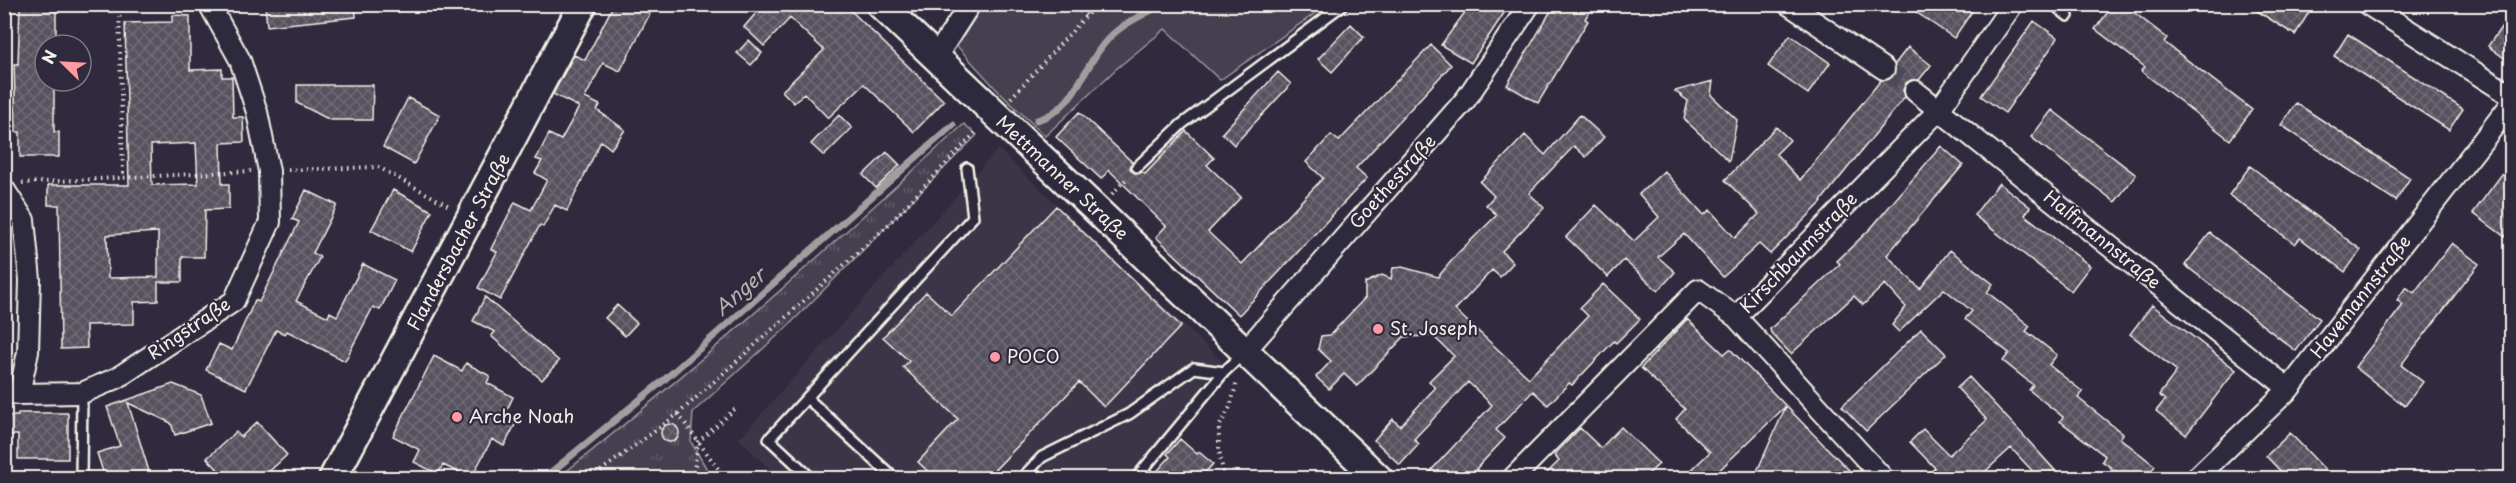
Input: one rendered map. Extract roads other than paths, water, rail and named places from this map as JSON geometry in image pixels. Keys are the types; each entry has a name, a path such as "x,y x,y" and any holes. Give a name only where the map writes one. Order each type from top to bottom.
{"main road":[{"name":"Flandersbacher Straße","path":"333,478 583,4"},
{"name":"Mettmanner Straße","path":"880,4 1378,478"}],"street":[{"name":"Ringstraße","path":"10,186 24,220 30,280 28,352 12,393 82,393 117,378 234,301 270,222 269,171 257,112 240,60 209,4"},
{"path":"936,57 970,4"},
{"name":"Goethestraße","path":"1245,351 1466,99 1530,4"},
{"path":"1788,4 1884,69"},
{"name":"Kirschbaumstraße","path":"1513,478 1698,290 1736,317 1939,110 2013,4"},
{"path":"2369,5 2511,96"},
{"name":"Halfmannstraße","path":"1915,91 2289,389"},
{"name":"Havemannstraße","path":"2196,478 2289,389 2511,103"},
{"path":"1736,317 1883,478"}],"lane":[{"path":"1137,167 1182,124 1344,4"},
{"path":"2053,4 2068,16"},
{"path":"811,478 770,439 973,217 967,168"},
{"path":"1136,478 1224,372 1245,351"},
{"path":"1023,478 1042,457 1129,414 1194,368 1224,372"},
{"path":"81,478 82,393"},
{"path":"807,398 894,478"}],"waterway":[{"name":"Anger","path":"1037,120 1050,114 1070,97 1099,50 1114,33 1134,19 1163,4"},
{"name":"Anger","path":"544,478 664,380 953,125"}],"tunnel":[{"path":"1884,69 1915,91"}],"place":[{"name":"St. Joseph","path":"1378,329"},
{"name":"POCO","path":"995,357"},
{"name":"Arche Noah","path":"457,417"}]}
